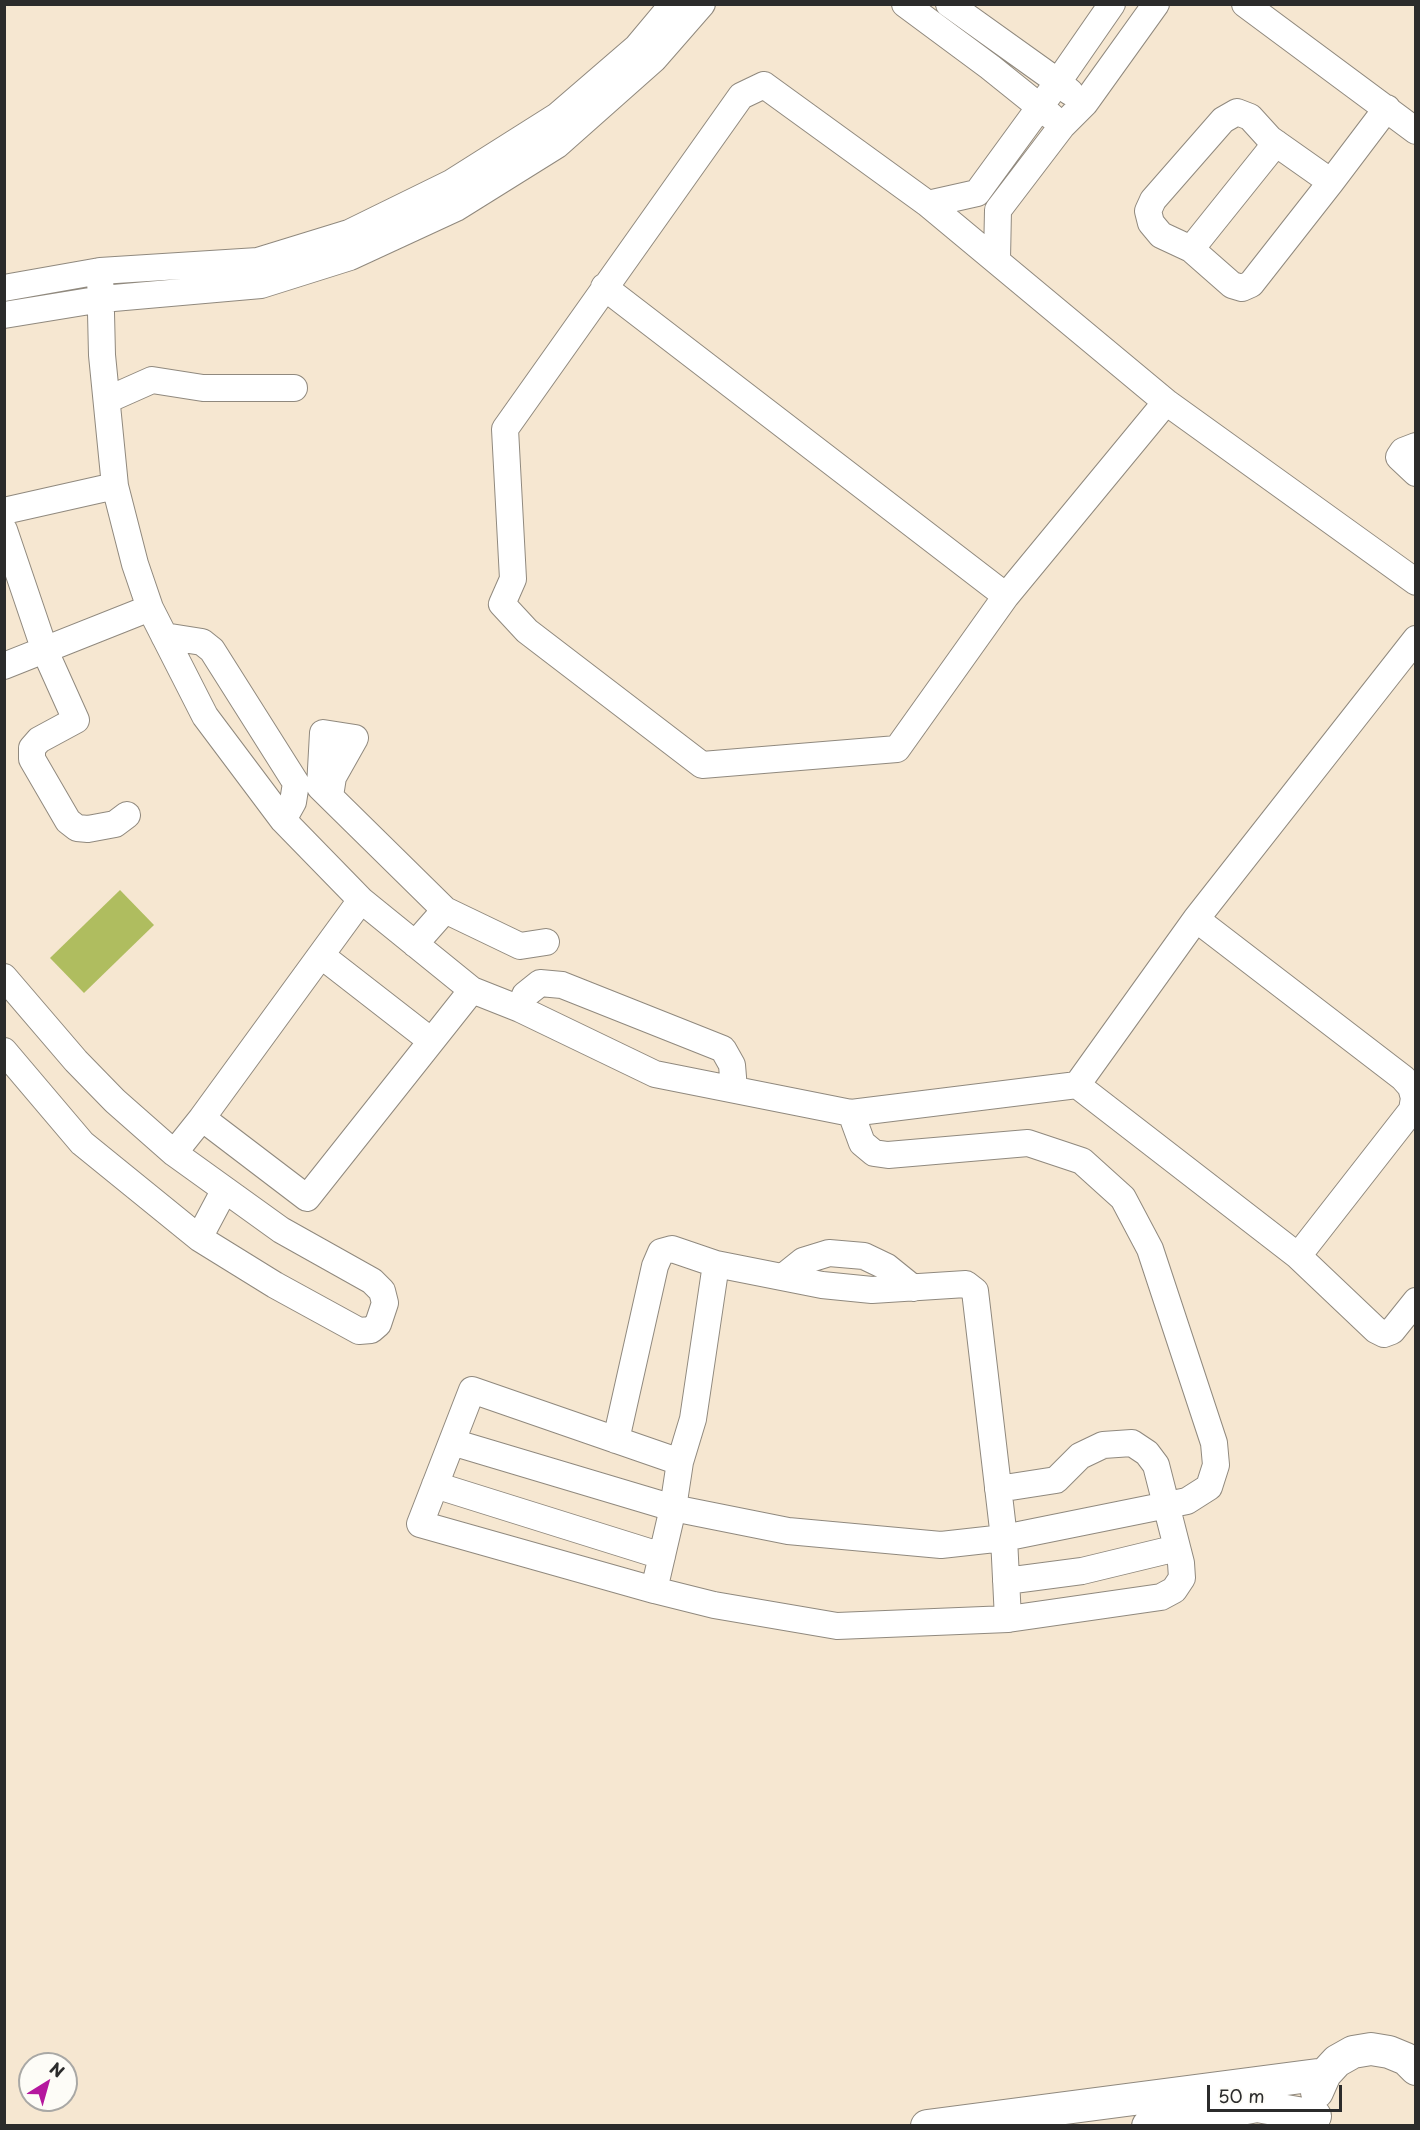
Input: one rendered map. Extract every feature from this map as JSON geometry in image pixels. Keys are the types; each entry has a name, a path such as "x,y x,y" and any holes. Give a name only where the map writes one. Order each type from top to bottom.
{"main road":[{"path":"1148,2126 1257,2106 1317,2121 1318,2087 1325,2074 1337,2061 1353,2052 1371,2049 1389,2052 1412,2062"},
{"path":"927,2126 1325,2074"}],"street":[{"path":"4,288 100,271 258,261 349,233 451,183 557,116 637,47 673,4"},
{"path":"4,315 102,299 261,285 350,257 456,208 557,145 654,59 702,4"},
{"path":"905,4 1039,105 1062,126"},
{"path":"949,4 1085,103"},
{"path":"928,204 977,193 1112,4"},
{"path":"998,259 998,210 1062,126 1085,103 1156,4"},
{"path":"1245,4 1416,131"},
{"path":"1166,402 1005,596 897,749 702,765 537,638 502,604 513,579 505,429 741,96 764,85 928,204 998,259 1166,402 1416,582"},
{"path":"1331,182 1276,143 1250,117 1237,112 1228,115 1153,200 1148,211 1151,223 1161,235 1191,249 1232,285 1242,288 1251,284 1331,182 1387,108"},
{"path":"1191,249 1276,143"},
{"path":"977,193 998,210"},
{"path":"100,271 102,355 114,486 135,564 150,608 205,716 283,820 361,900 472,990 520,1009 655,1074 851,1113 952,1098 1077,1086 1298,1256 1376,1330 1384,1334 1392,1331 1413,1310"},
{"path":"604,287 1005,596"},
{"path":"106,400 152,380 203,388 294,388"},
{"path":"1416,446 1403,451 1399,457 1416,473"},
{"path":"4,511 114,486"},
{"path":"4,531 45,651 76,720 39,740 32,748 32,759 68,821 77,828 88,829 115,824 127,815"},
{"path":"4,666 150,608"},
{"path":"164,636 202,642 212,650 296,783 293,802 283,820"},
{"path":"1077,1086 1196,919 1416,639"},
{"path":"330,796 333,777 355,738 323,733 320,787 445,910 520,946 546,942"},
{"path":"174,1153 322,956 361,900"},
{"path":"415,944 445,910"},
{"path":"1196,919 1403,1078 1411,1087 1414,1098 1412,1110 1298,1256"},
{"path":"322,956 430,1040"},
{"path":"4,977 76,1061 115,1101 174,1153 281,1230 372,1281 382,1291 385,1303 378,1323 371,1330 359,1331 274,1285 199,1238 143,1195 82,1143 4,1051"},
{"path":"520,1009 525,994 540,983 562,985 723,1049 732,1065 734,1089"},
{"path":"281,1230 472,990"},
{"path":"452,1442 673,1508 788,1531 941,1545 1004,1538 1187,1501 1209,1487 1216,1465 1214,1443 1150,1249 1123,1198 1082,1161 1028,1143 888,1155 874,1153 862,1143 851,1113"},
{"path":"202,1118 307,1198"},
{"path":"199,1238 224,1191"},
{"path":"616,1440 655,1266 661,1252 672,1249 716,1264 783,1277 872,1290 966,1284 975,1291 1004,1538 1008,1619"},
{"path":"783,1277 803,1261 829,1253 864,1256 887,1267 912,1288"},
{"path":"654,1590 673,1508 680,1462 693,1419 716,1264"},
{"path":"680,1462 472,1390 420,1524 714,1605 837,1626 1008,1619 1161,1597 1174,1590 1182,1578 1177,1548 1156,1465 1148,1453 1132,1443 1103,1445 1080,1455 1056,1480 998,1489"},
{"path":"435,1485 662,1556"},
{"path":"1006,1581 1082,1571 1177,1548"}],"green space":[{"path":"120,890 154,925 84,993 50,958"}]}
